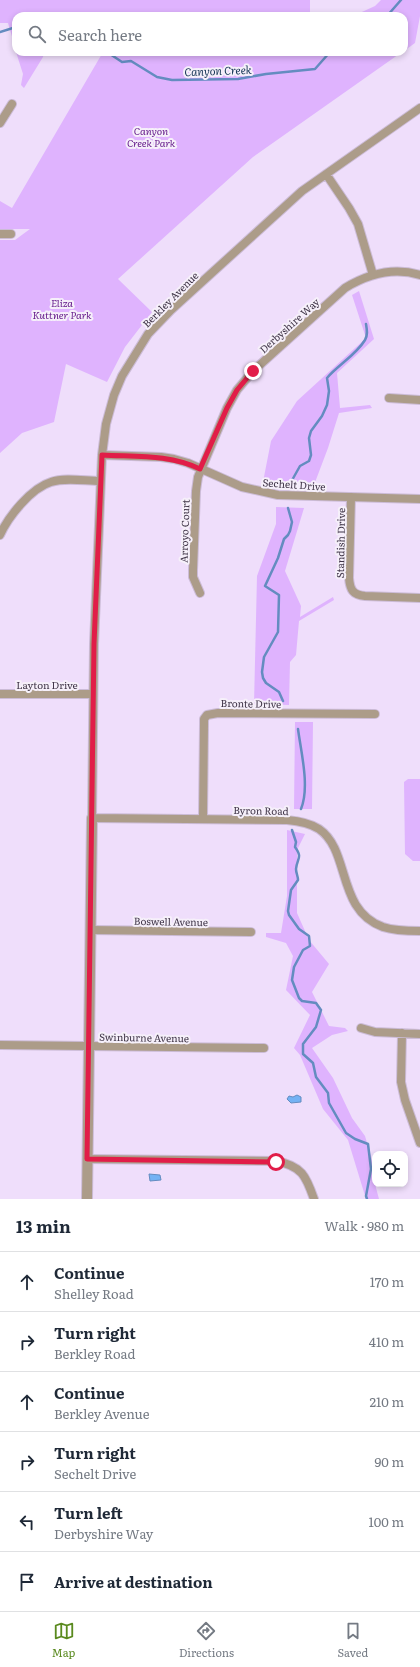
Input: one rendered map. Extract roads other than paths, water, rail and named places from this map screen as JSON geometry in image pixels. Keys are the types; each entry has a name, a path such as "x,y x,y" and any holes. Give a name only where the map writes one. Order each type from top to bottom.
{"street":[{"path":"0,123 12,104"},
{"name":"Berkley Avenue","path":"92,818 93,694 100,481 106,424 114,395 132,358 148,334 171,310 302,191 420,110"},
{"path":"326,174 358,224 373,275"},
{"path":"0,234 11,234"},
{"name":"Derbyshire Way","path":"200,469 227,408 237,390 253,371 344,288 356,281 373,275 397,271 411,272 420,275"},
{"path":"390,398 420,400"},
{"name":"Sechelt Drive","path":"102,455 161,457 188,463 242,488 278,495 420,499"},
{"name":"Arroyo Court","path":"200,469 196,491 193,576 200,593"},
{"path":"0,535 4,525 14,512 41,487 51,482 61,480 100,481"},
{"name":"Standish Drive","path":"351,497 349,578 352,592 357,595 365,596 420,598"},
{"name":"Layton Drive","path":"0,694 93,694"},
{"name":"Bronte Drive","path":"203,820 204,720 207,715 218,713 375,714"},
{"path":"87,1199 92,818"},
{"name":"Byron Road","path":"92,818 287,820 312,825 320,830 329,839 335,849 350,894 363,913 371,920 383,926 396,930 420,931"},
{"name":"Boswell Avenue","path":"90,930 251,932"},
{"path":"361,1028 375,1032 420,1034"},
{"path":"402,1033 401,1082 405,1100 420,1143"},
{"name":"Swinburne Avenue","path":"0,1045 264,1048"},
{"path":"87,1159 276,1162 294,1166 305,1176 314,1199"}],"water":[{"path":"297,1095 301,1097 301,1102 291,1103 287,1099 289,1096 293,1097"},
{"path":"149,1174 160,1175 161,1180 150,1181"}],"waterway":[{"name":"Canyon Creek","path":"390,12 401,0"},
{"name":"Canyon Creek","path":"0,32 12,28"},
{"name":"Canyon Creek","path":"113,56 122,62 131,61 157,77 172,80 238,79 266,74 315,69 326,56"},
{"path":"291,482 300,466 309,461 311,455 309,438 311,431 322,416 327,405 329,391 327,378 352,355 365,340 367,336 366,324"},
{"path":"283,701 279,692 266,683 262,672 264,657 278,632 279,595 265,586 278,558 284,539 290,531 292,522 288,508"},
{"path":"298,729 305,780 304,800 301,809"},
{"path":"292,830 296,842 295,847 299,854 296,869 298,880 291,890 288,911 289,915 299,929 309,936 310,946 303,950 294,967 292,980 299,998 302,1001 316,1003 321,1010 316,1027 303,1044 303,1054 313,1063 316,1077 328,1093 329,1103 346,1133 355,1139 368,1144 371,1169 366,1196 367,1199"}],"park label":[{"name":"Canyon Creek Park","path":"151,136"},
{"name":"Eliza Kuttner Park","path":"62,308"}]}
